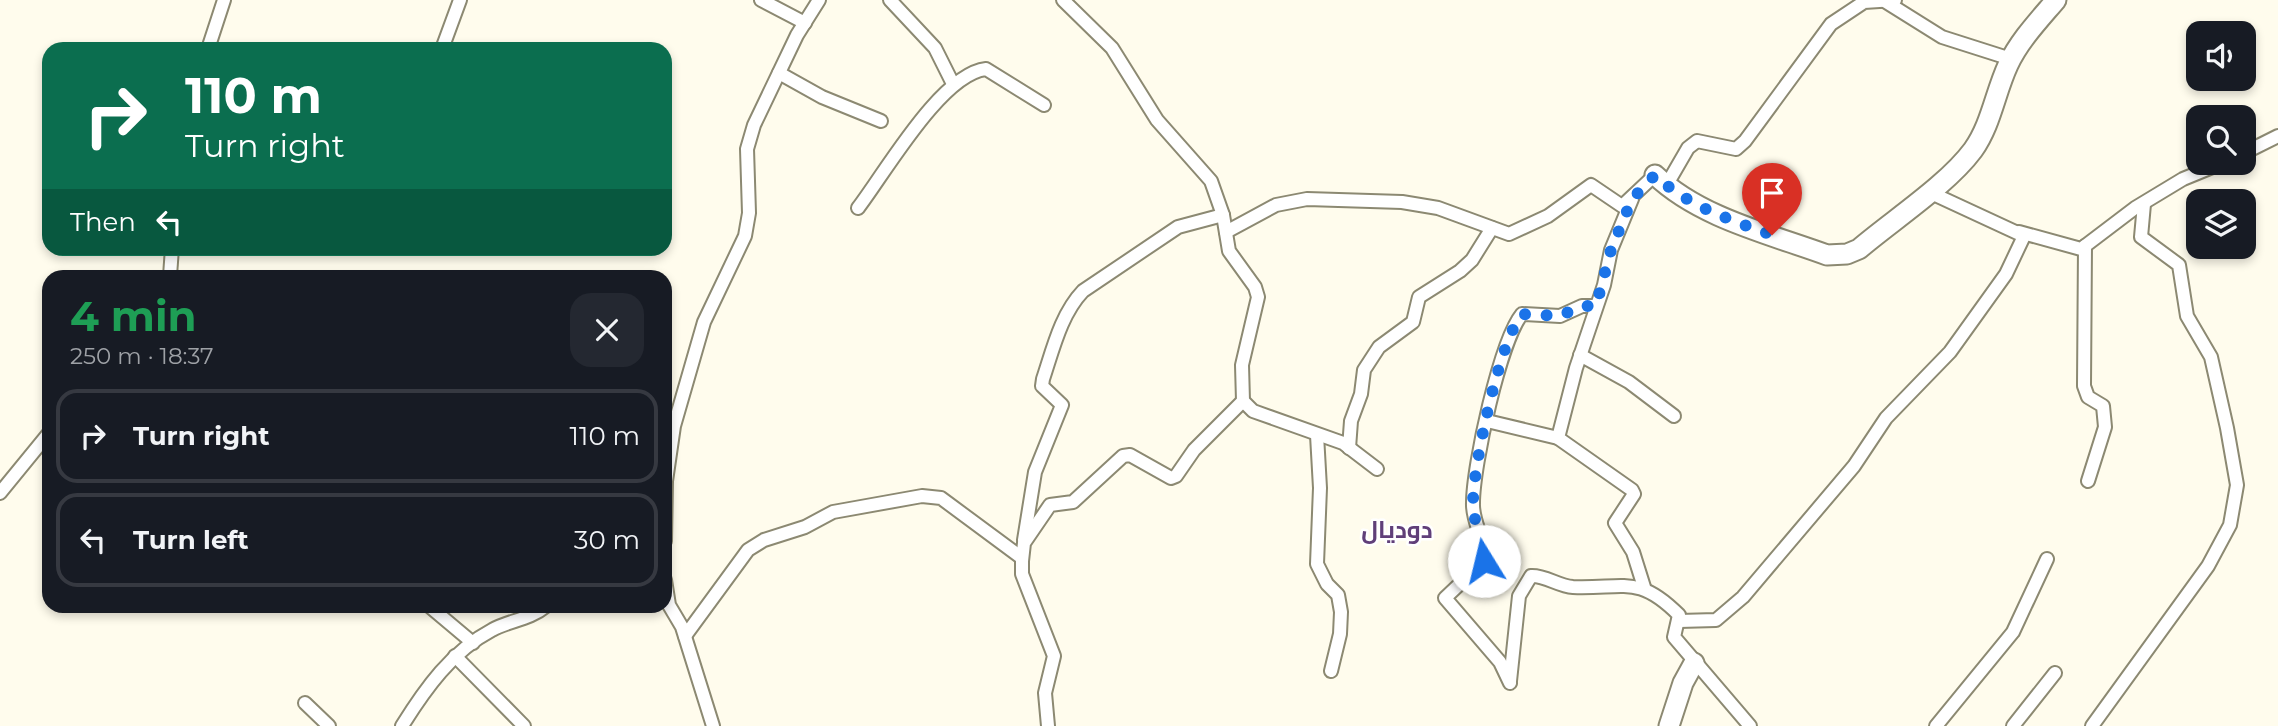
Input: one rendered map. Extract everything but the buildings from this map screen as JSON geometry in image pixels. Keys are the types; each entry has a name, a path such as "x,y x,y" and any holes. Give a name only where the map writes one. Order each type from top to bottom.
{"street":[{"path":"210,42 224,0"},
{"path":"445,42 460,0"},
{"path":"761,0 805,23"},
{"path":"672,440 704,323 745,236 749,213 747,149 754,125 819,0"},
{"path":"890,0 935,48 953,85"},
{"path":"1063,0 1112,48 1157,120 1211,181 1223,215 1229,251 1255,287 1258,297 1242,365 1243,401 1253,411 1349,448 1377,469"},
{"path":"1661,180 1701,207 1828,255 1847,254 1858,249 1972,152 1986,128 2011,59 2056,0"},
{"path":"1226,232 1276,205 1307,199 1426,206 1509,234 1519,232 1548,216 1591,185 1622,206 1661,180 1697,141 1728,150 1736,149 1745,141 1840,16 1864,2 1891,1 1942,37 2011,59"},
{"path":"858,208 896,151 953,85 971,74 986,69 1044,105"},
{"path":"779,73 822,97 881,121"},
{"path":"2256,147 2278,136"},
{"path":"1929,191 2018,232 2064,247 2081,249 2144,204 2194,175"},
{"path":"1558,438 1611,250 1632,199"},
{"path":"2092,726 2208,566 2230,525 2237,485 2211,358 2187,316 2179,265 2141,237 2144,204"},
{"path":"1048,726 1045,693 1054,656 1022,574 1035,472 1062,405 1042,386 1043,379 1074,301 1083,291 1178,227 1223,215"},
{"path":"1349,448 1352,421 1369,361 1379,347 1413,322 1419,297 1460,271 1472,260 1492,228"},
{"path":"1679,621 1716,620 1743,597 1854,466 1886,418 1929,375 1965,332 2006,274 2024,236 2018,232"},
{"path":"2085,246 2084,386 2088,397 2104,406 2105,427 2088,481"},
{"path":"1596,306 1582,306 1560,316 1522,314 1492,390 1472,506 1482,537 1484,561 1445,598 1500,662 1510,683 1519,596 1531,576 1571,587 1624,584 1644,587 1665,600 1679,615 1674,637 1750,726"},
{"path":"1580,355 1629,382 1674,416"},
{"path":"1024,543 1051,505 1073,502 1123,456 1130,455 1171,478 1176,476 1194,450 1243,401"},
{"path":"1487,421 1558,438 1632,490 1634,494 1615,523 1633,552 1644,587"},
{"path":"1317,435 1320,488 1317,564 1327,584 1338,595 1341,612 1340,634 1331,670"},
{"path":"0,493 42,442"},
{"path":"685,636 748,550 764,540 805,527 833,512 922,496 941,498 1022,558"},
{"path":"1936,726 2013,632 2046,559"},
{"path":"672,609 685,636 713,726"},
{"path":"437,613 473,643"},
{"path":"402,726 433,681 455,656 507,622 523,620 534,613"},
{"path":"455,656 524,726"},
{"path":"1669,726 1683,683 1694,663"},
{"path":"2013,726 2055,673"},
{"path":"305,703 329,726"}],"district":[{"name":"دودیال","path":"1397,530"}],"route":[{"path":"1484,561 1482,537 1472,506 1474,487 1492,390 1522,314 1560,316 1589,304 1596,306 1604,285 1611,250 1632,199 1655,175 1672,191 1701,207 1772,235"}]}
